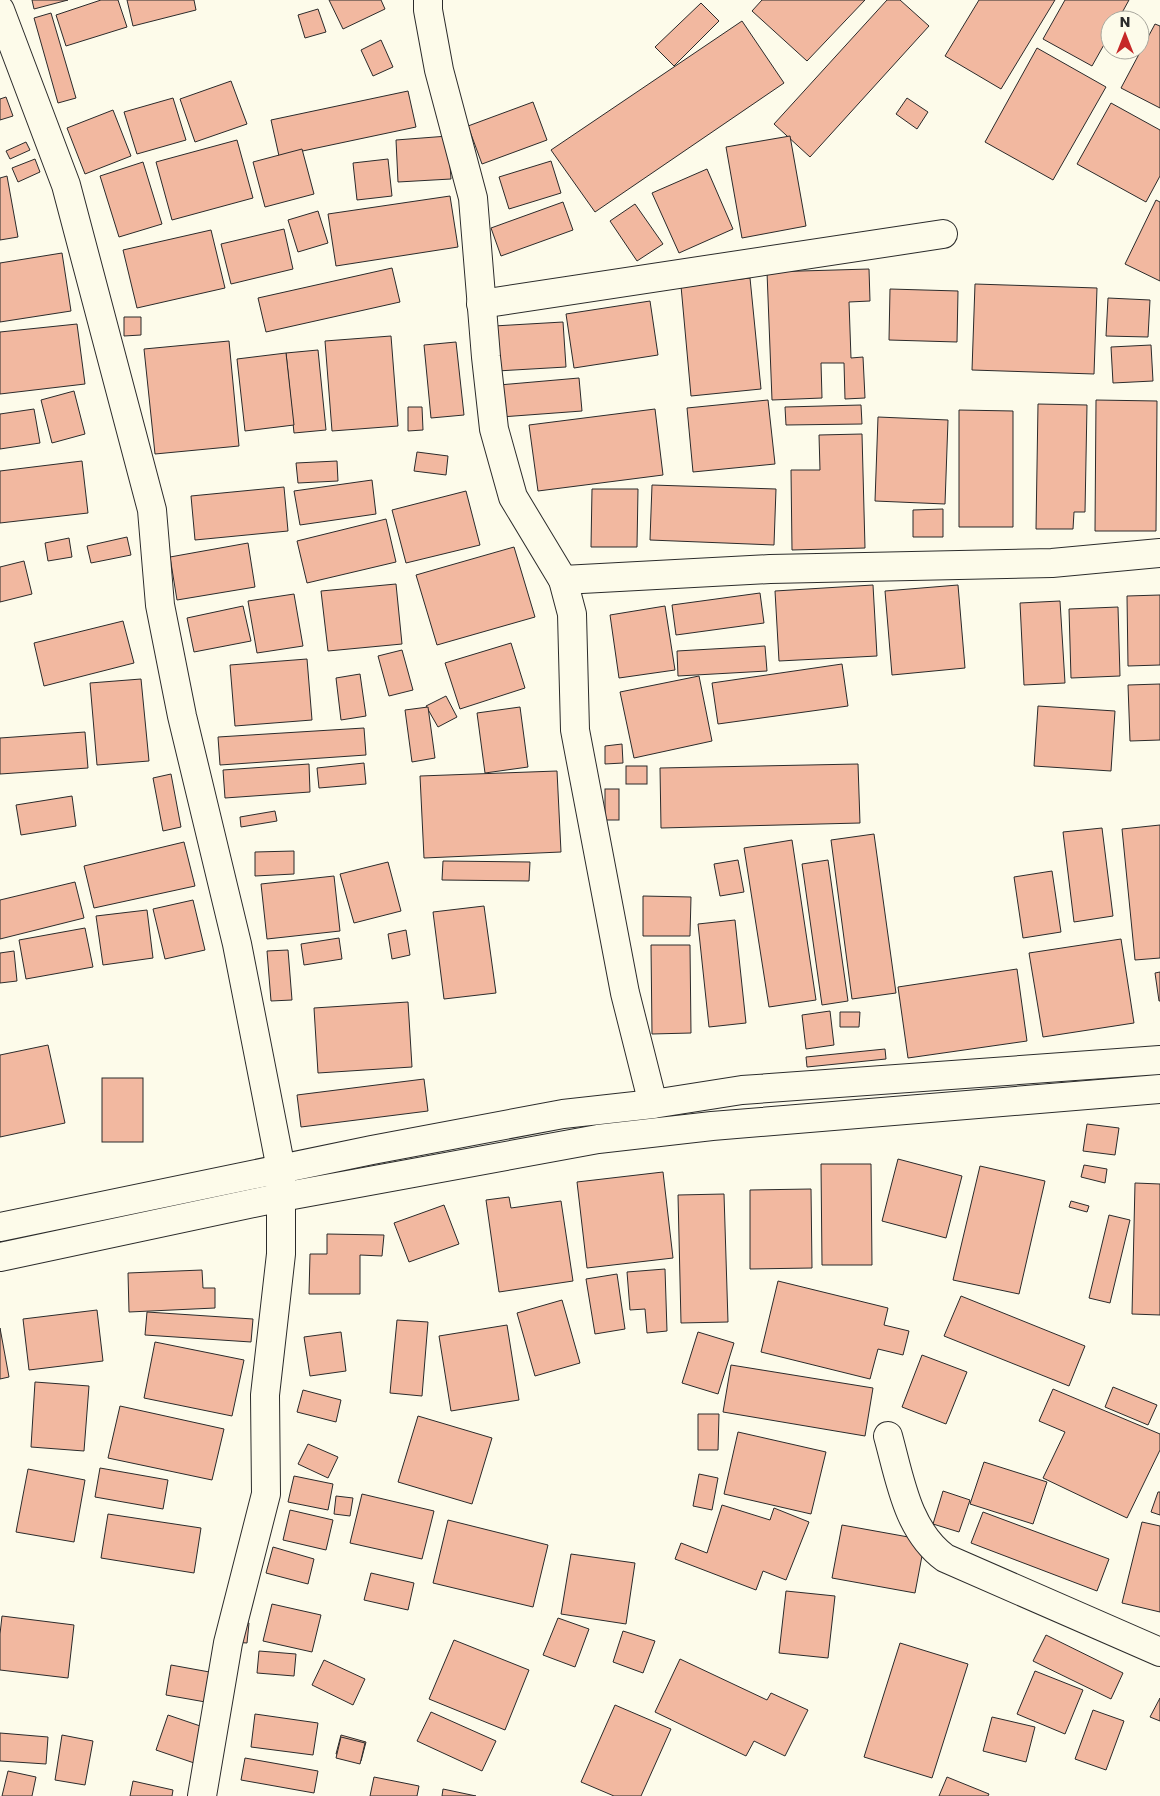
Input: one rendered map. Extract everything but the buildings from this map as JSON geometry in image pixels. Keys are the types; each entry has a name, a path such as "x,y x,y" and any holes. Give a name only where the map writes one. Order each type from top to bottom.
{"street":[{"path":"428,0 428,10 439,70 473,198 481,304 494,429 514,497 563,580 572,614 575,730 625,994 653,1104"},
{"path":"0,10 66,185 152,510 160,604 182,716 237,944 281,1169 281,1254 265,1395 266,1494 228,1643 202,1796"},
{"path":"481,304 944,234"},
{"path":"563,580 770,569 1052,563 1160,553"},
{"path":"0,1227 372,1150 563,1114 653,1104 742,1090 1160,1060"},
{"path":"0,1257 282,1197 598,1139 741,1123 1160,1088"},
{"path":"888,1436 908,1508 933,1549 946,1558 1160,1652"}]}
